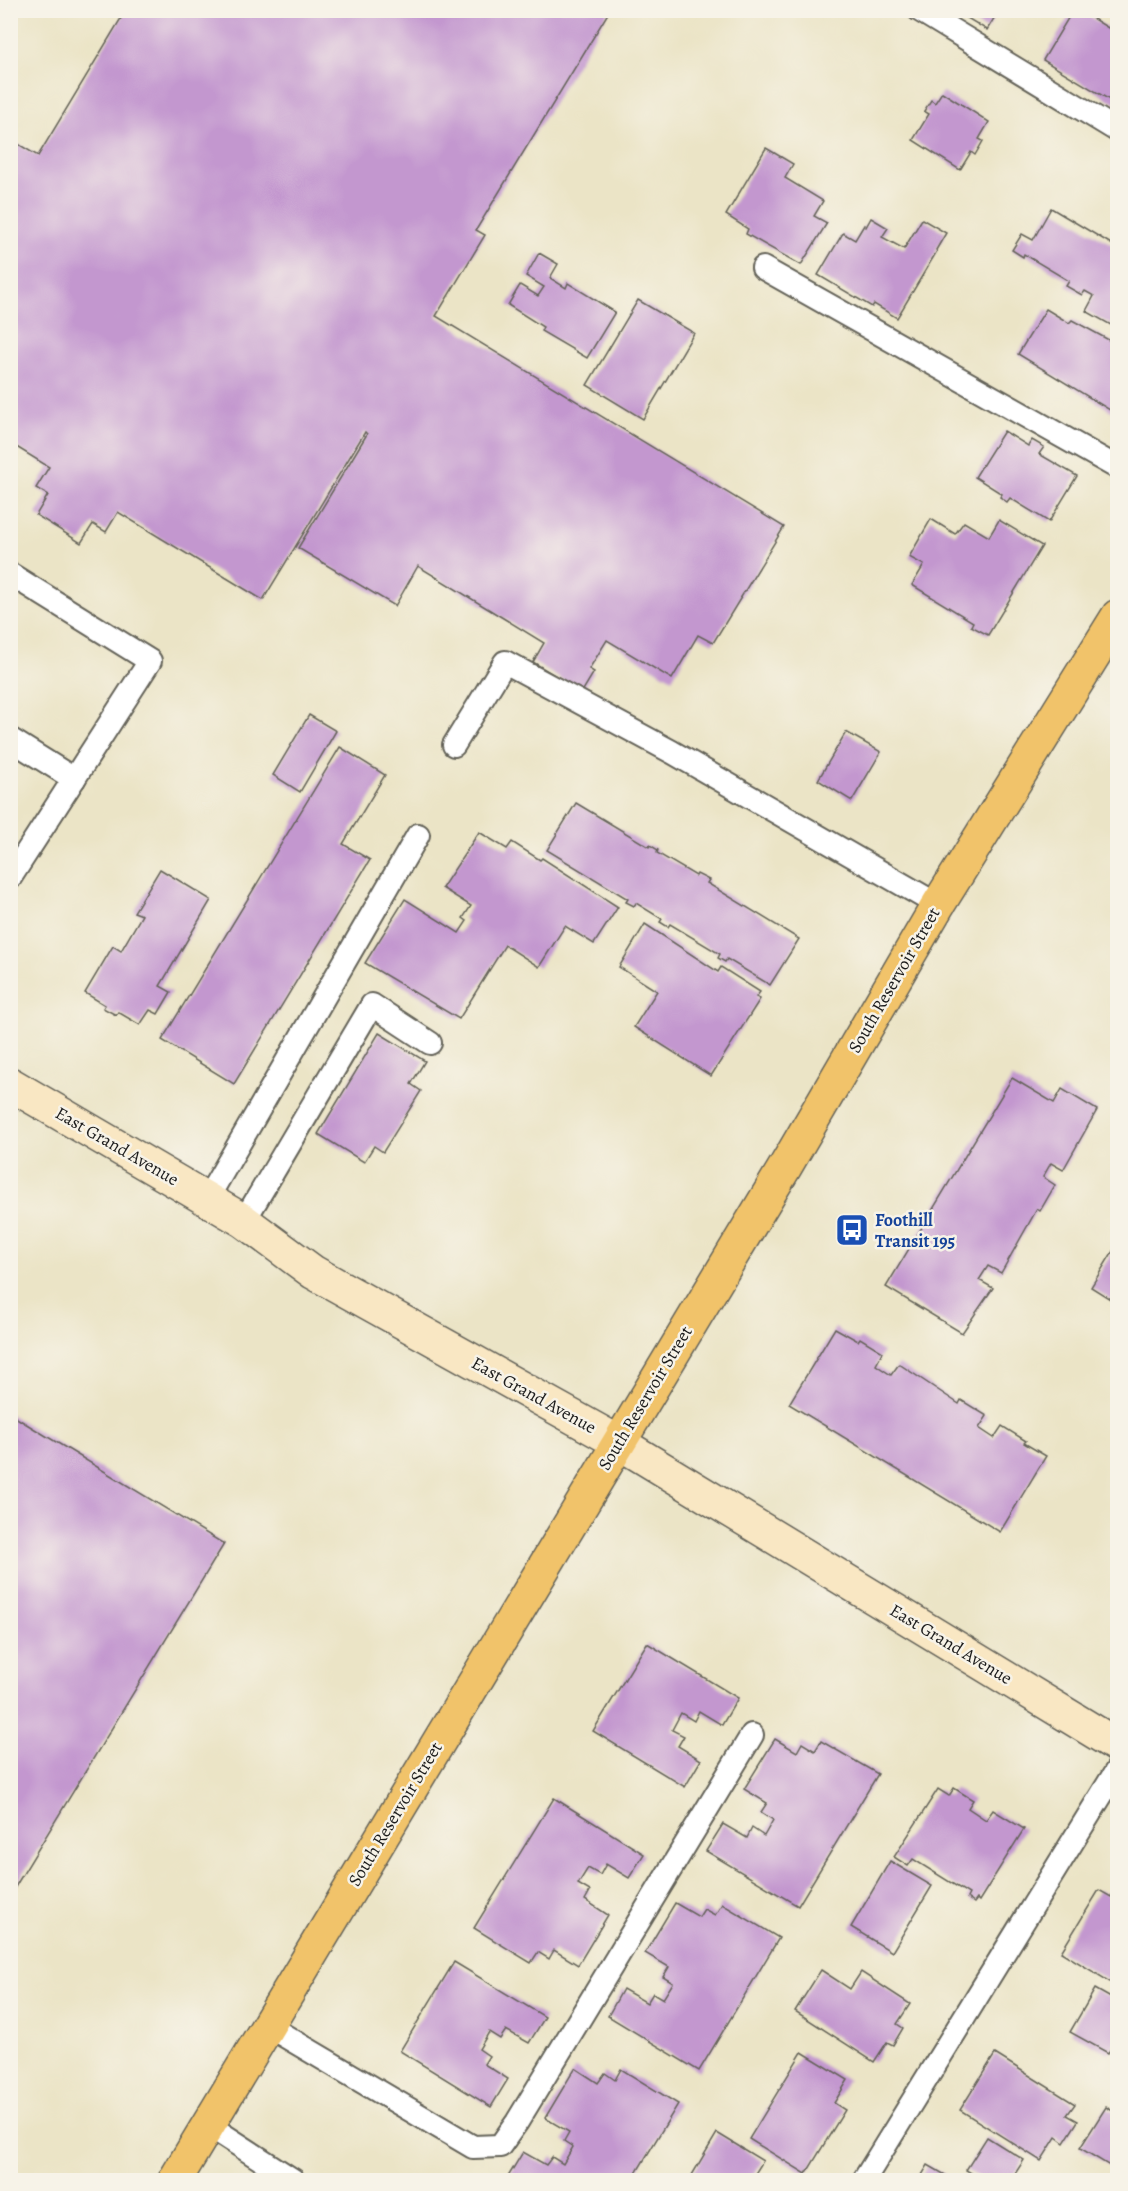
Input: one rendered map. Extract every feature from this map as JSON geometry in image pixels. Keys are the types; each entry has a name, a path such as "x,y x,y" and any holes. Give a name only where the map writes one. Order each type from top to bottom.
{"main road":[{"name":"South Reservoir Street","path":"175,2181 785,1167 938,905 1118,616"}],"street":[{"name":"East Grand Avenue","path":"10,1084 244,1221 313,1272 618,1442 1118,1746"}],"lane":[{"path":"919,10 1118,131"},
{"path":"763,268 1118,468"},
{"path":"10,574 150,661 10,878"},
{"path":"454,745 505,662 672,752 938,905"},
{"path":"10,739 74,779"},
{"path":"207,1199 418,835"},
{"path":"244,1221 372,1005 430,1043"},
{"path":"268,2026 473,2147 500,2145 517,2122 752,1735"},
{"path":"864,2181 1118,1768"},
{"path":"208,2125 293,2181"}],"building":[{"path":"126,10 610,10 476,230 485,235 436,316 784,527 713,643 698,635 672,679 607,640 589,669 594,672 582,692 533,662 544,643 418,566 395,606 298,548 367,434 365,432 263,600 118,512 106,532 93,524 81,543 36,515 48,495 36,488 49,467 10,443 10,203 15,196 10,193 10,139 38,156"},
{"path":"954,10 999,10 987,30"},
{"path":"1073,10 1079,10 1118,34 1118,105 1043,60"},
{"path":"942,92 989,122 979,139 983,141 975,155 971,152 960,170 913,140 929,114 924,111 931,100 935,103"},
{"path":"766,148 793,164 785,178 823,201 814,216 827,223 801,265 746,234 748,229 726,215"},
{"path":"1051,208 1118,248 1118,329 1086,311 1094,296 1085,291 1082,295 1066,286 1069,281 1024,254 1023,257 1012,250 1022,234 1033,240"},
{"path":"871,218 888,228 882,237 904,249 922,219 946,233 897,318 874,304 872,307 818,275 843,233 855,240"},
{"path":"539,253 558,264 550,278 566,288 568,283 615,312 587,358 541,331 543,327 508,305 520,285 538,296 544,287 526,276"},
{"path":"638,300 694,333 643,419 587,385"},
{"path":"1046,309 1069,323 1072,320 1118,345 1118,415 1018,354"},
{"path":"1004,431 1028,446 1032,440 1044,447 1039,454 1077,476 1049,522 1010,498 1007,502 1000,497 1002,494 975,477"},
{"path":"931,519 955,534 964,522 989,537 999,520 1042,546 988,635 971,626 973,622 912,585 924,565 909,557"},
{"path":"309,715 336,731 300,792 273,775"},
{"path":"846,732 881,752 852,801 818,780"},
{"path":"340,747 385,775 343,844 370,860 234,1084 162,1040"},
{"path":"576,803 649,847 650,845 658,850 657,853 696,876 697,874 709,880 707,883 799,939 770,985 727,959 725,962 718,958 720,954 670,924 668,927 660,922 662,919 636,903 634,906 626,902 628,899 547,850"},
{"path":"479,832 507,849 512,842 540,860 542,858 618,907 594,944 565,926 539,967 505,945 459,1019 365,963 405,899 459,933 467,921 463,918 471,906 442,888"},
{"path":"160,869 211,900 160,986 171,992 158,1014 150,1010 140,1025 118,1012 116,1015 103,1008 105,1005 85,993 113,946 121,951 142,915 134,912"},
{"path":"645,924 718,972 721,967 760,992 756,997 760,999 711,1076 634,1027 657,991 619,967"},
{"path":"379,1033 425,1061 411,1084 421,1091 383,1152 374,1146 364,1162 318,1134"},
{"path":"1012,1078 1054,1103 1062,1089 1097,1110 1063,1170 1051,1163 1043,1177 1055,1185 1040,1211 1037,1209 1001,1273 988,1266 979,1280 993,1288 962,1333 886,1287"},
{"path":"1118,1243 1118,1304 1091,1287"},
{"path":"835,1328 858,1341 860,1338 883,1352 876,1365 891,1375 899,1364 959,1404 961,1400 987,1416 979,1428 994,1438 1002,1426 1046,1456 1000,1532 789,1404"},
{"path":"10,1414 224,1544 12,1892 10,1891"},
{"path":"647,1643 738,1698 722,1725 699,1711 694,1721 681,1713 672,1730 684,1736 678,1746 701,1760 685,1787 593,1731"},
{"path":"775,1739 797,1752 802,1743 815,1751 821,1741 878,1774 798,1906 706,1851 723,1824 747,1838 752,1828 764,1836 773,1820 761,1812 767,1803 744,1789"},
{"path":"954,1788 973,1800 968,1808 986,1820 993,1810 1024,1829 979,1901 977,1899 974,1903 967,1898 969,1894 913,1859 908,1866 894,1857 938,1789 949,1796"},
{"path":"554,1798 644,1854 629,1878 606,1864 600,1875 588,1868 578,1884 590,1891 585,1900 608,1915 578,1965 554,1950 549,1959 538,1952 531,1963 474,1928"},
{"path":"890,1861 932,1886 892,1952 851,1927"},
{"path":"1115,1889 1118,1890 1118,1987 1061,1952 1099,1890 1111,1897"},
{"path":"675,1903 699,1917 704,1909 715,1915 722,1904 779,1938 699,2071 608,2016 623,1989 647,2003 653,1993 663,1999 673,1983 663,1977 669,1967 645,1953"},
{"path":"454,1962 545,2017 529,2043 506,2030 500,2039 489,2032 479,2049 489,2056 484,2064 508,2079 491,2107 400,2051"},
{"path":"821,1970 850,1989 861,1972 910,2004 897,2024 903,2028 893,2045 887,2042 874,2062 795,2011"},
{"path":"1095,1989 1118,2002 1118,2038 1108,2053 1070,2032"},
{"path":"802,2052 848,2080 834,2103 845,2110 806,2174 749,2139"},
{"path":"995,2054 1075,2104 1067,2115 1078,2121 1064,2143 1056,2137 1041,2161 960,2110"},
{"path":"575,2068 598,2083 605,2073 615,2080 621,2069 678,2104 632,2180 506,2180 523,2152 546,2165 552,2157 563,2164 573,2147 564,2141 569,2132 545,2118"},
{"path":"1106,2107 1118,2114 1118,2171 1080,2148"},
{"path":"717,2133 763,2161 751,2180 689,2180"},
{"path":"987,2137 1024,2160 1011,2180 983,2180 966,2170"},
{"path":"928,2165 954,2180 919,2180"}],"place":[{"name":"Foothill Transit 195","path":"852,1230"}]}
